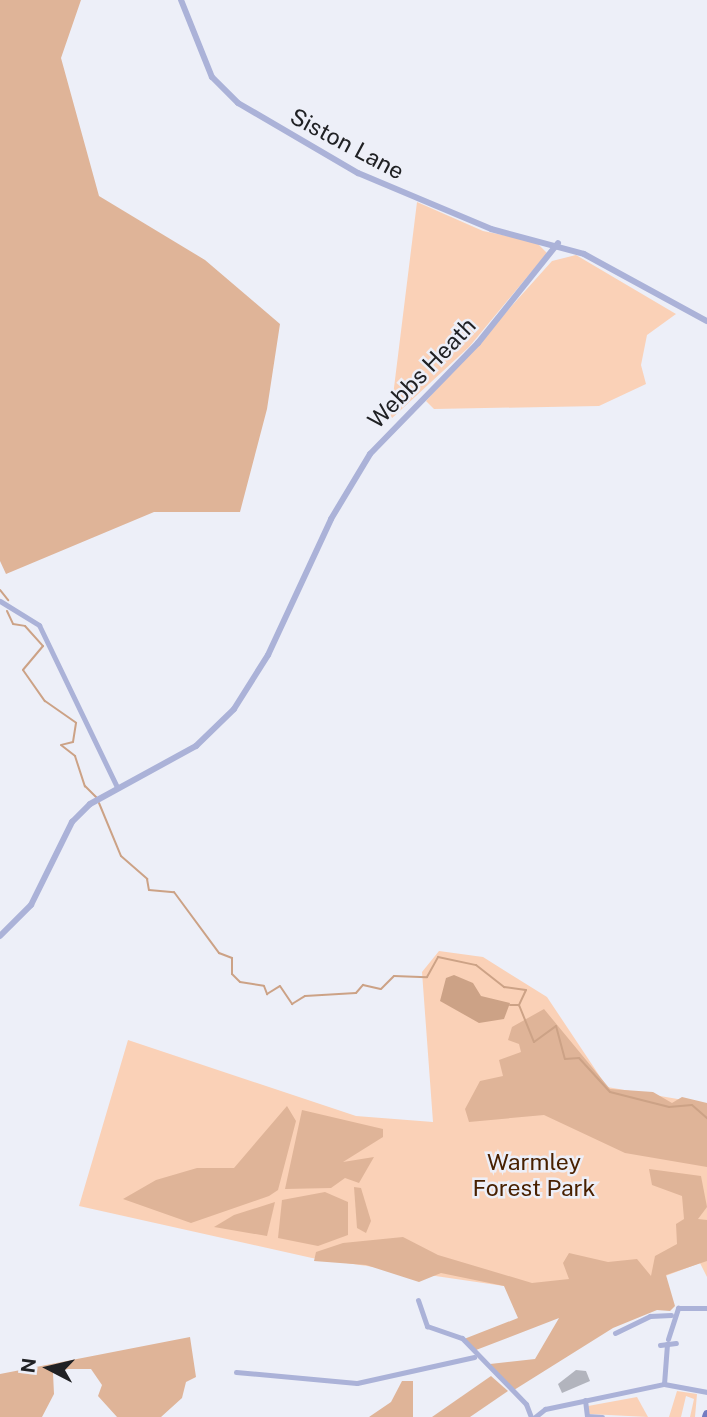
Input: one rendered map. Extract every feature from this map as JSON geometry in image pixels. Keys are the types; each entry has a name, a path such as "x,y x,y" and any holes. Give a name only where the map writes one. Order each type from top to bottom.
{"street":[{"name":"Siston Lane","path":"181,0 212,77 238,103 358,173 428,204 491,229 558,243"},
{"path":"558,243 707,321"},
{"name":"Webbs Heath","path":"0,936 31,905 72,822 90,804 196,746 234,709 268,655 331,519 370,454 478,343 558,243"},
{"path":"0,601 39,625 117,787"},
{"path":"418,1300 427,1326 462,1338 473,1355 526,1404 533,1417 543,1409 664,1384 707,1392"},
{"path":"615,1333 650,1316 671,1315 687,1304 707,1308"},
{"path":"664,1384 665,1343 671,1315"},
{"path":"665,1343 676,1343"},
{"path":"236,1372 357,1382 473,1355"},
{"path":"585,1400 587,1416 602,1417"},
{"path":"526,1404 543,1409"}],"green space":[{"path":"417,202 483,231 536,242 547,253 469,347 390,420"},
{"path":"576,255 676,314 647,335 641,365 646,384 599,406 434,409 426,401 552,261"},
{"name":"Warmley Forest Park","path":"439,951 483,957 547,997 607,1087 707,1104 707,1277 700,1263 559,1316 504,1286 312,1258 79,1206 128,1040 356,1116 433,1122 422,972"},
{"path":"677,1391 697,1394 695,1417 690,1417 694,1399 686,1396 681,1417 669,1417"},
{"path":"637,1397 648,1417 589,1414 588,1406"}],"shaded area":[{"path":"0,0 81,0 61,58 99,196 205,260 280,324 267,409 240,512 154,512 6,574 0,561"},
{"path":"454,975 473,983 481,996 510,1003 504,1019 479,1023 440,1001 446,978"},
{"path":"544,1009 610,1089 653,1092 672,1103 682,1097 707,1103 707,1167 625,1153 544,1115 469,1122 465,1109 480,1081 503,1076 499,1060 521,1052 519,1044 508,1040 512,1027"},
{"path":"287,1106 296,1121 278,1190 269,1196 191,1223 123,1199 156,1180 197,1168 234,1168"},
{"path":"302,1110 383,1129 383,1137 343,1162 374,1157 359,1183 345,1178 331,1188 285,1189"},
{"path":"649,1169 701,1176 707,1207 698,1219 707,1220 707,1261 666,1275 675,1306 670,1311 657,1310 613,1328 514,1390 490,1364 535,1359 559,1318 476,1350 464,1339 518,1318 504,1286 441,1273 419,1282 366,1265 314,1261 316,1252 343,1243 403,1237 438,1255 532,1283 569,1279 563,1263 569,1253 608,1262 637,1259 651,1276 655,1256 677,1244 676,1224 684,1219 682,1196 652,1185"},
{"path":"354,1187 361,1188 371,1221 366,1233 357,1228"},
{"path":"325,1192 348,1202 348,1235 318,1246 278,1238 282,1200"},
{"path":"275,1202 267,1236 214,1227 234,1215"},
{"path":"190,1337 196,1377 186,1382 182,1398 161,1417 117,1417 98,1396 102,1385 91,1369 68,1369 53,1373 54,1394 42,1417 0,1417 0,1374"},
{"path":"491,1376 508,1391 470,1417 432,1417"},
{"path":"402,1381 413,1381 413,1417 369,1417 391,1402"}],"building":[{"path":"576,1370 586,1371 590,1381 562,1393 558,1384"}],"waterway":[{"path":"0,590 8,600"},
{"path":"7,611 13,624 25,626 43,646 23,670 45,701 76,723 73,742 61,745 75,756 85,786 97,798"},
{"path":"99,803 121,856 147,879 149,890 174,892 219,953 232,958 232,974 240,982 264,986 267,994 280,986 292,1004 305,996 356,993 363,985 381,989 394,976 427,977 438,957 476,965 504,987 526,990 519,1005"},
{"path":"510,1005 519,1005 534,1042 556,1026 565,1059 579,1058 610,1092 669,1107 692,1105 707,1118"}]}
